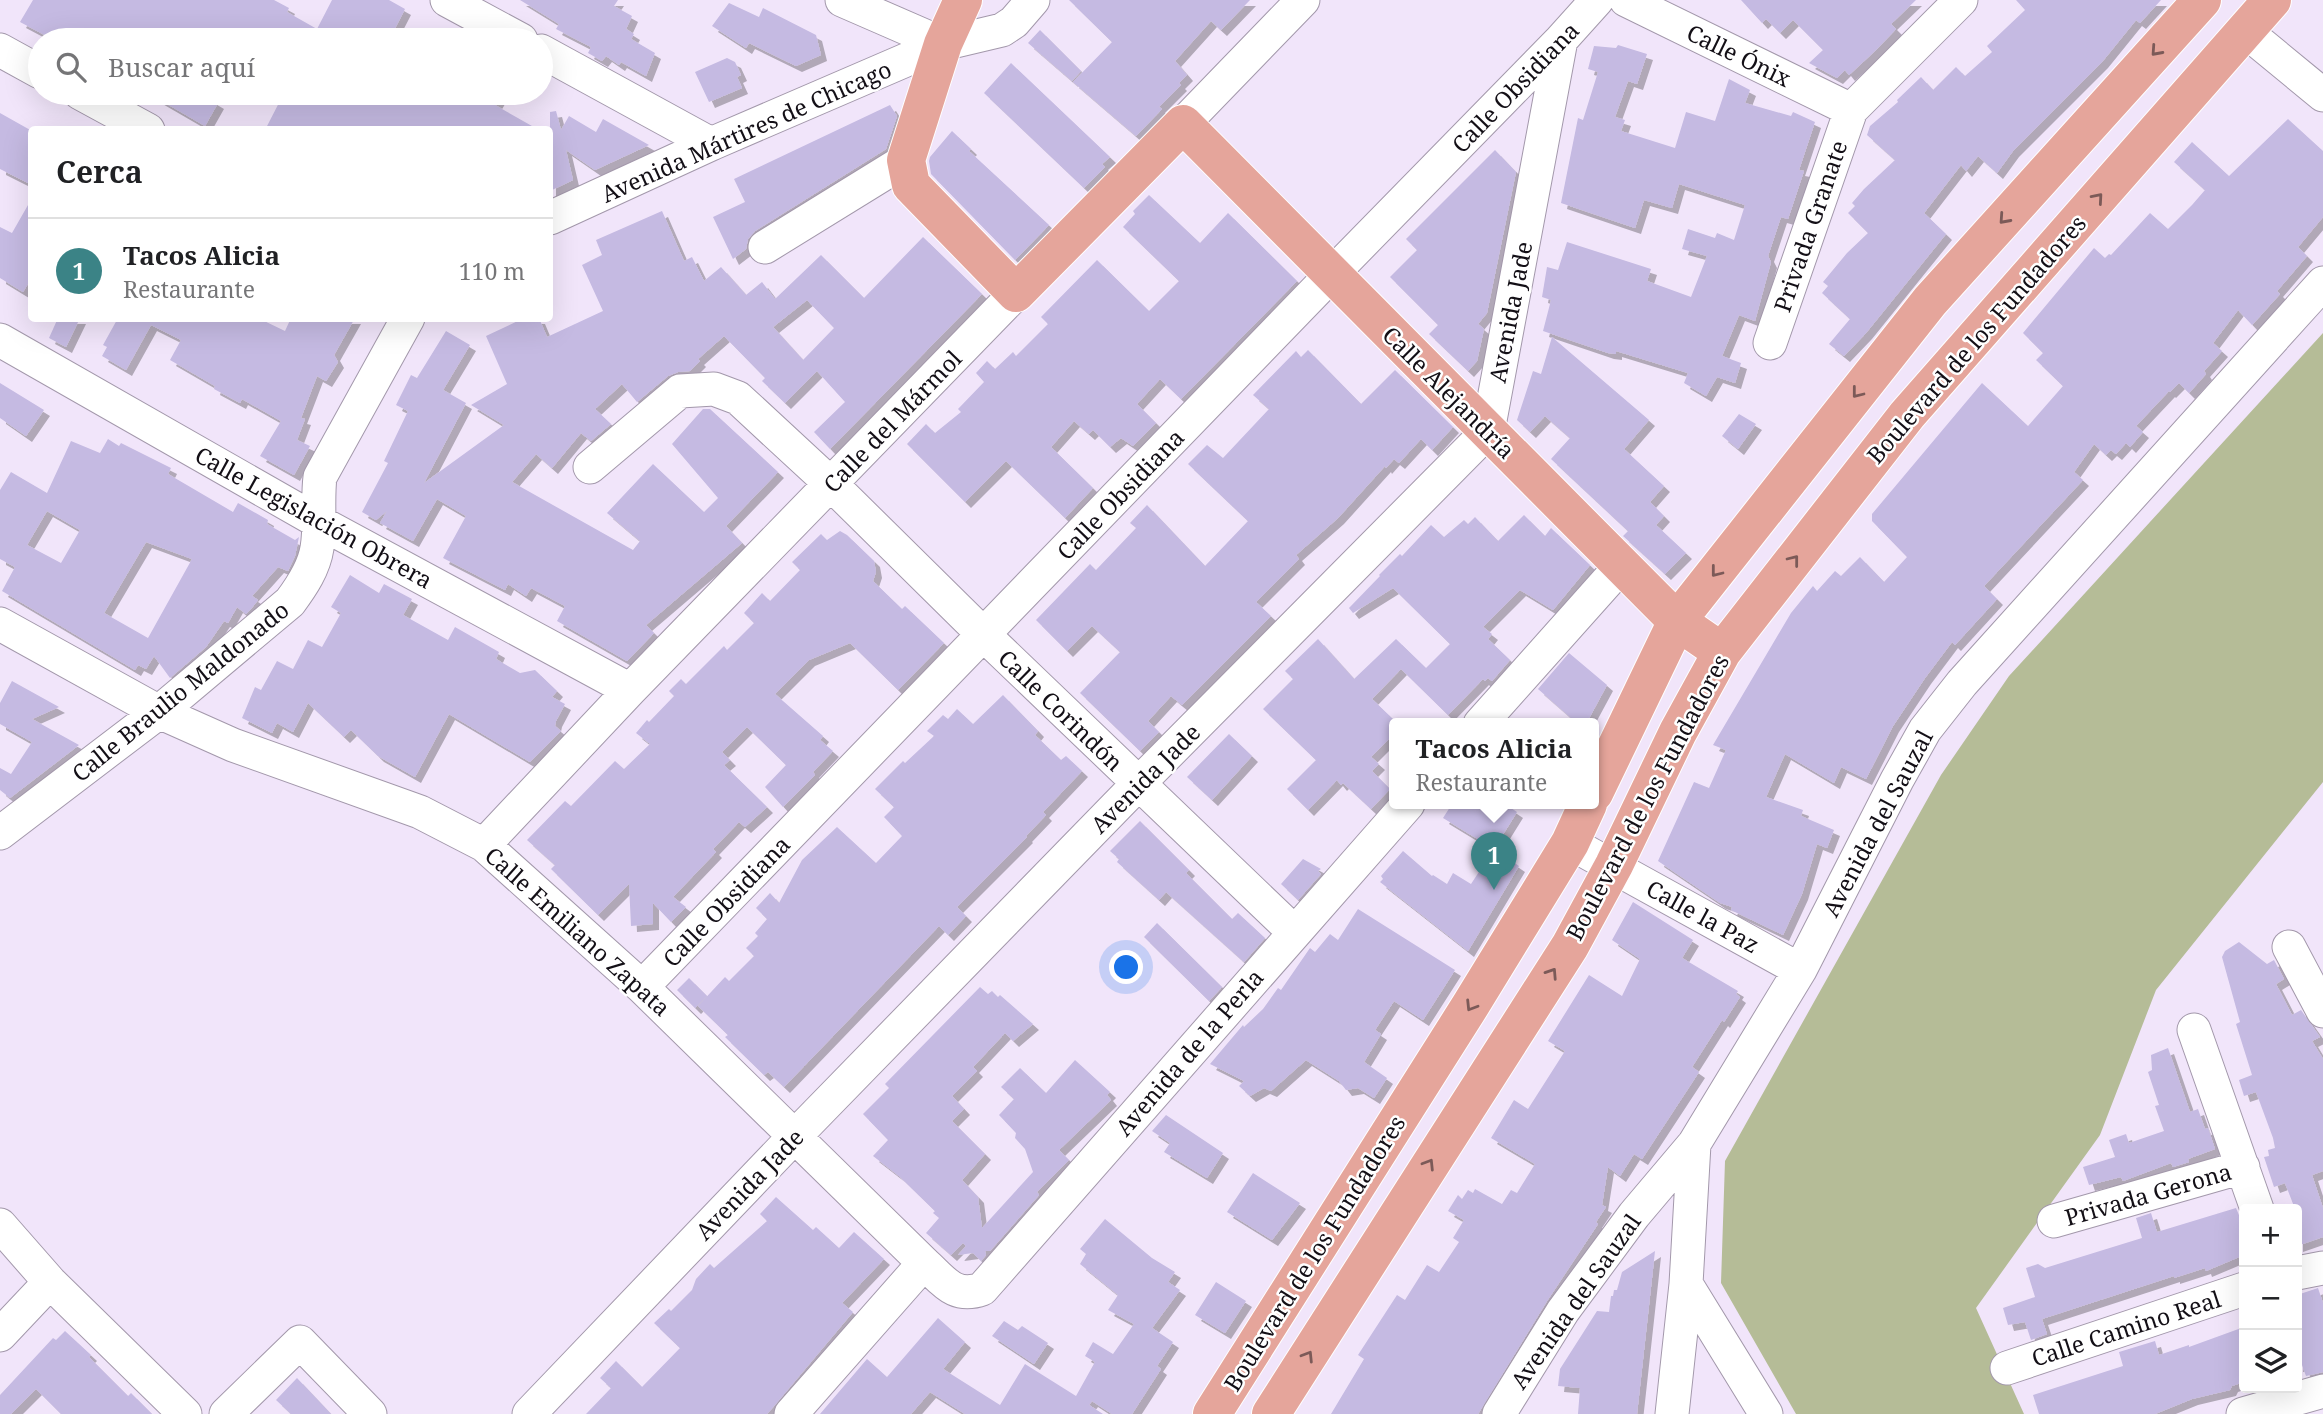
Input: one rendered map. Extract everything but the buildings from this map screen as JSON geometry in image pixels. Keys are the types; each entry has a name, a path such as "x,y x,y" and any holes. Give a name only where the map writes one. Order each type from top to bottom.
{"main road":[{"path":"963,0 943,44 906,160 911,185 1016,293"},
{"path":"1599,783 1677,621 1930,301 2202,0"},
{"name":"Boulevard de los Fundadores","path":"1271,1414 1570,946 1614,865 1678,732 1722,652 1907,415 2272,0"},
{"name":"Calle Alejandría","path":"1183,124 1677,621 1722,652"},
{"name":"Calle del Mármol","path":"1016,293 1183,124"},
{"name":"Boulevard de los Fundadores","path":"1212,1414 1470,1006 1570,843 1586,809"}],"street":[{"path":"447,0 499,28"},
{"path":"842,0 943,44"},
{"name":"Avenida Mártires de Chicago","path":"553,217 711,144 943,44 1002,30 1014,22 1033,0"},
{"name":"Calle del Mármol","path":"1183,124 1303,0"},
{"name":"Calle Obsidiana","path":"642,987 1597,0"},
{"name":"Calle Ónix","path":"1626,0 1851,110"},
{"path":"1851,110 1961,0"},
{"path":"2244,30 2323,95"},
{"name":"Avenida Jade","path":"529,1414 1138,784 1488,430 1561,40"},
{"path":"0,50 28,65"},
{"path":"553,58 711,144"},
{"path":"102,105 141,126"},
{"name":"Privada Granate","path":"1770,343 1851,110"},
{"path":"765,247 906,160"},
{"name":"Avenida del Sauzal","path":"1499,1414 1563,1311 1633,1215 1694,1144 1800,970 1896,780 1925,730 1962,683 2323,283"},
{"name":"Calle del Mármol","path":"484,845 630,690 1016,293"},
{"name":"Calle Braulio Maldonado","path":"0,833 159,712 290,602 303,584 317,550 320,477 406,322"},
{"name":"Calle Legislación Obrera","path":"0,340 319,522 630,690"},
{"name":"Calle Corindón","path":"590,467 680,391 713,388 738,398 831,484 984,635 1294,932"},
{"path":"1485,718 1621,566"},
{"name":"Calle Emiliano Zapata","path":"0,624 159,712 233,745 420,812 484,845 642,987 955,1291 968,1294"},
{"name":"Avenida de la Perla","path":"968,1294 982,1289 1404,809"},
{"name":"Calle la Paz","path":"1570,843 1800,970"},
{"path":"2289,947 2323,1011"},
{"path":"2194,1030 2255,1204"},
{"path":"1672,1414 1686,1284 1694,1144"},
{"name":"Privada Gerona","path":"2054,1221 2243,1167"},
{"path":"0,1225 50,1282 185,1414"},
{"path":"791,1414 925,1263"},
{"path":"2302,1272 2323,1268"},
{"path":"0,1335 50,1282"},
{"path":"1686,1284 1766,1414"},
{"name":"Calle Camino Real","path":"2007,1368 2239,1291"},
{"path":"226,1414 300,1342 370,1414"},
{"path":"2243,1414 2323,1391"}],"green space":[{"path":"2323,333 2323,782 2156,990 2100,1135 1976,1308 2024,1414 1796,1414 1721,1283 1725,1161 1941,775 2009,676"}],"place":[{"name":"Tacos Alicia","path":"1494,890"}]}
